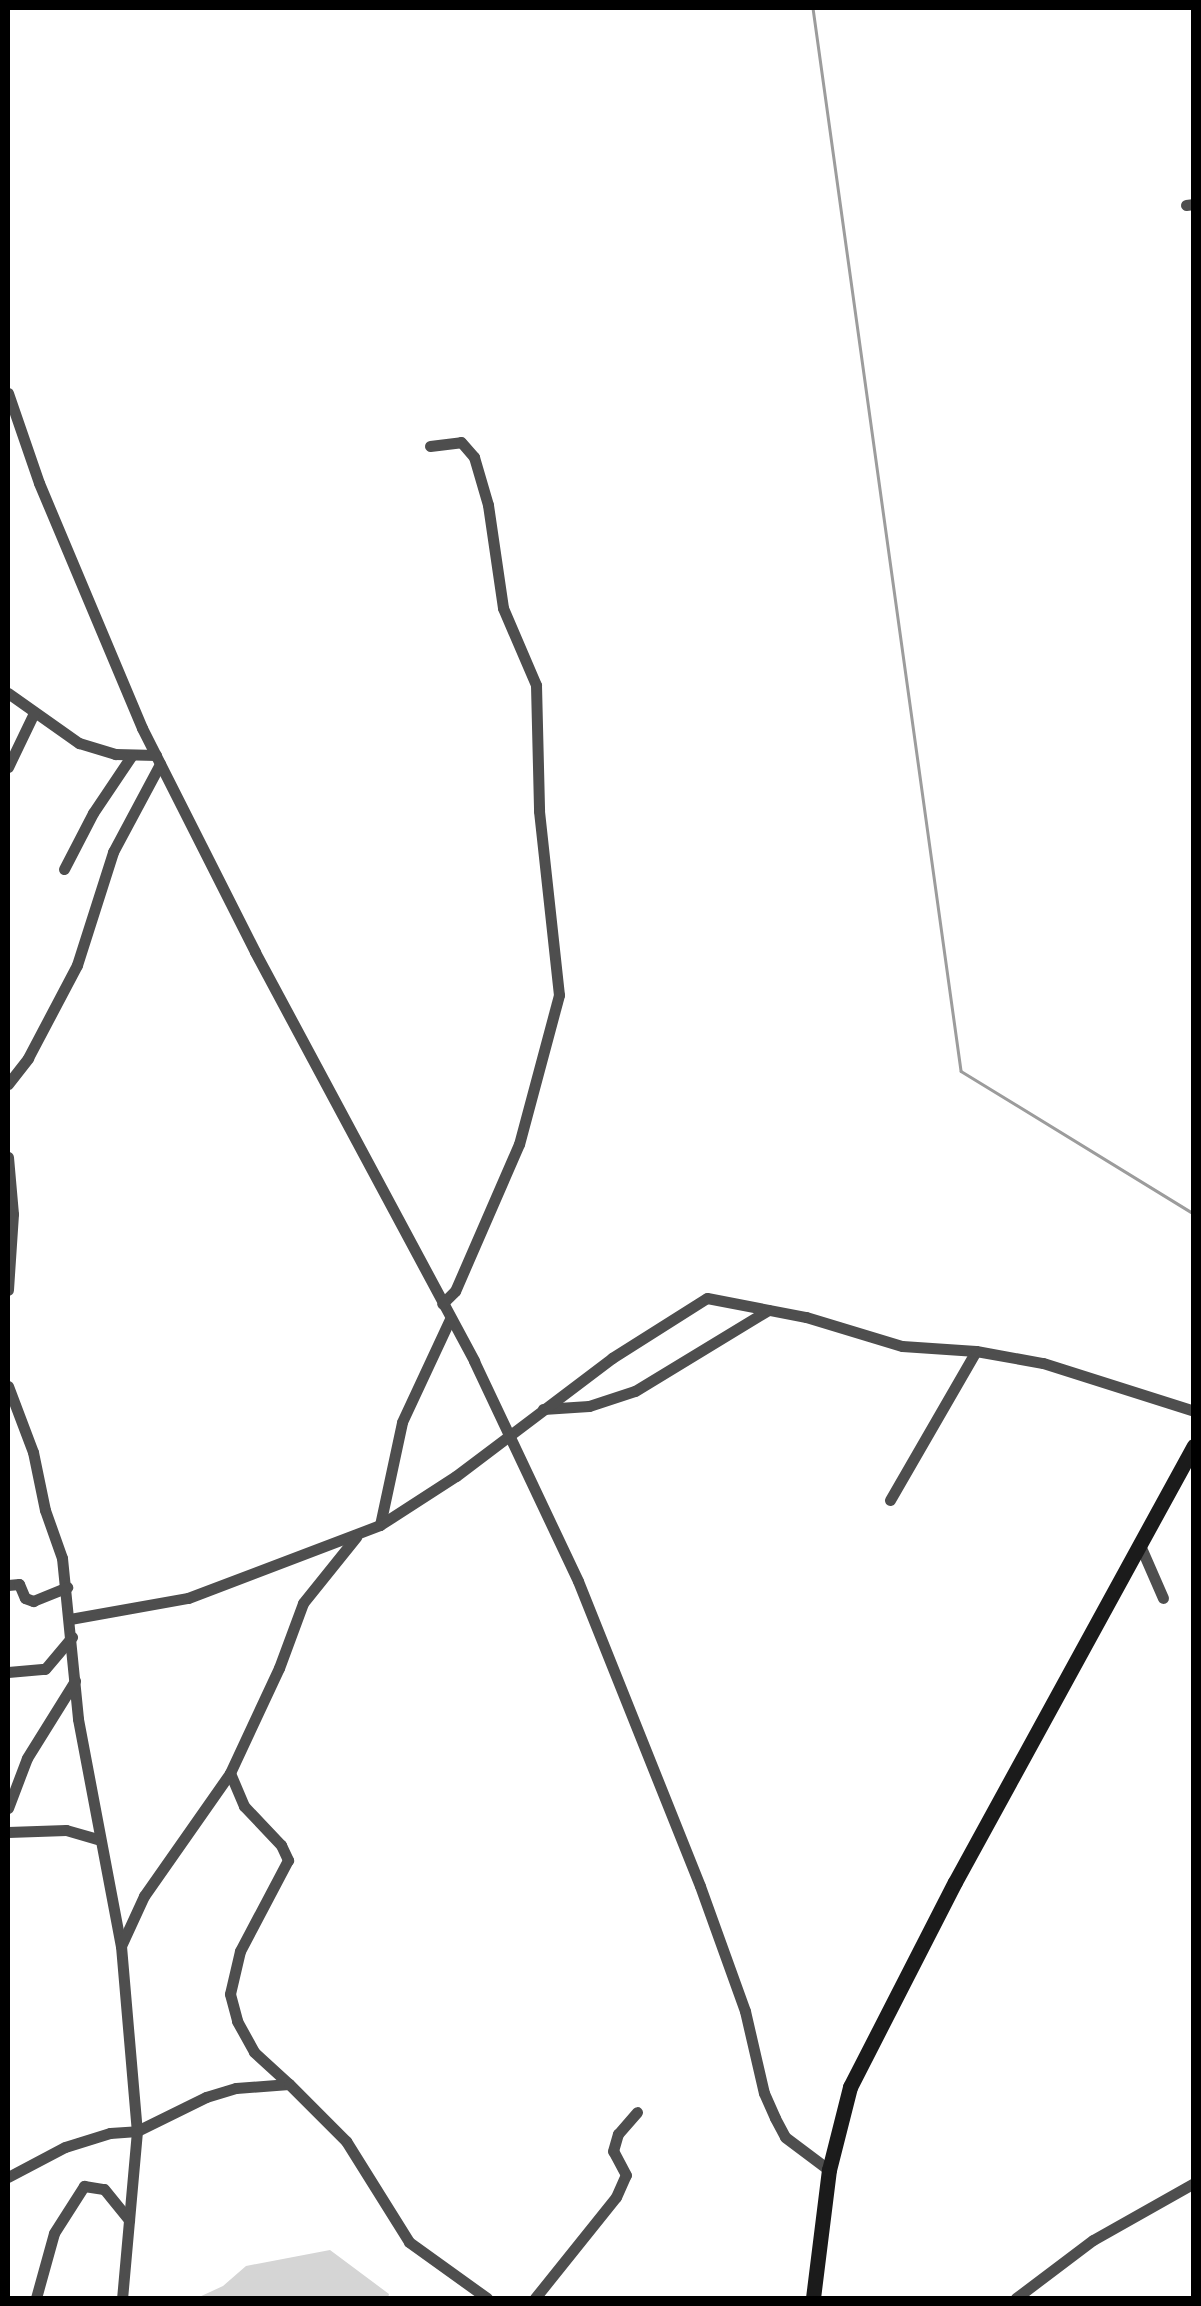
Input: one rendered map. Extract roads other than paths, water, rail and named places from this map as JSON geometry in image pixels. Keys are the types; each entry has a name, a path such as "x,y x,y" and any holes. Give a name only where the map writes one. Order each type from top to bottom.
{"street":[{"path":"8,393 106,649 158,760 450,1318 564,1550 649,1752 745,2011 764,2093 785,2137 829,2170"},
{"path":"430,446 460,442 474,457 488,505 503,608 536,685 540,811 559,995 519,1144 454,1292 442,1304"},
{"path":"8,693 78,743 158,760"},
{"path":"8,767 34,713"},
{"path":"64,869 118,770 132,755"},
{"path":"8,1084 28,1058 77,965 113,852 158,760"},
{"path":"8,1157 13,1214 8,1290"},
{"path":"70,1619 188,1598 380,1525 456,1476 541,1409 707,1298 902,1346 976,1351 1084,1374 1194,1411"},
{"path":"541,1409 589,1406 634,1392 768,1310"},
{"path":"380,1525 402,1422 450,1318"},
{"path":"890,1500 976,1351"},
{"path":"8,1386 32,1452 67,1587 98,1840 121,1946 136,2131 122,2298"},
{"path":"812,2298 829,2170 847,2097 890,2005 1194,1446"},
{"path":"121,1946 144,1896 230,1773 279,1668 303,1604 357,1535"},
{"path":"1139,1543 1163,1598"},
{"path":"8,1586 19,1584 33,1602 67,1587"},
{"path":"8,1672 32,1673 46,1668 72,1638"},
{"path":"9,1796 27,1758 76,1681"},
{"path":"230,1773 244,1806 286,1852 286,1868 234,1966 230,1994 243,2036 254,2052 335,2127 364,2165 409,2242 466,2293 487,2298"},
{"path":"8,1832 66,1830 98,1840"},
{"path":"8,2177 87,2139 136,2131 221,2092 288,2084"},
{"path":"535,2298 616,2197 626,2175 613,2152 618,2134 637,2112"},
{"path":"1016,2298 1093,2240 1194,2183"},
{"path":"36,2298 54,2233 70,2201 84,2186 104,2189 129,2220"}],"waterway":[{"path":"813,8 961,1071 1194,1214"}]}
